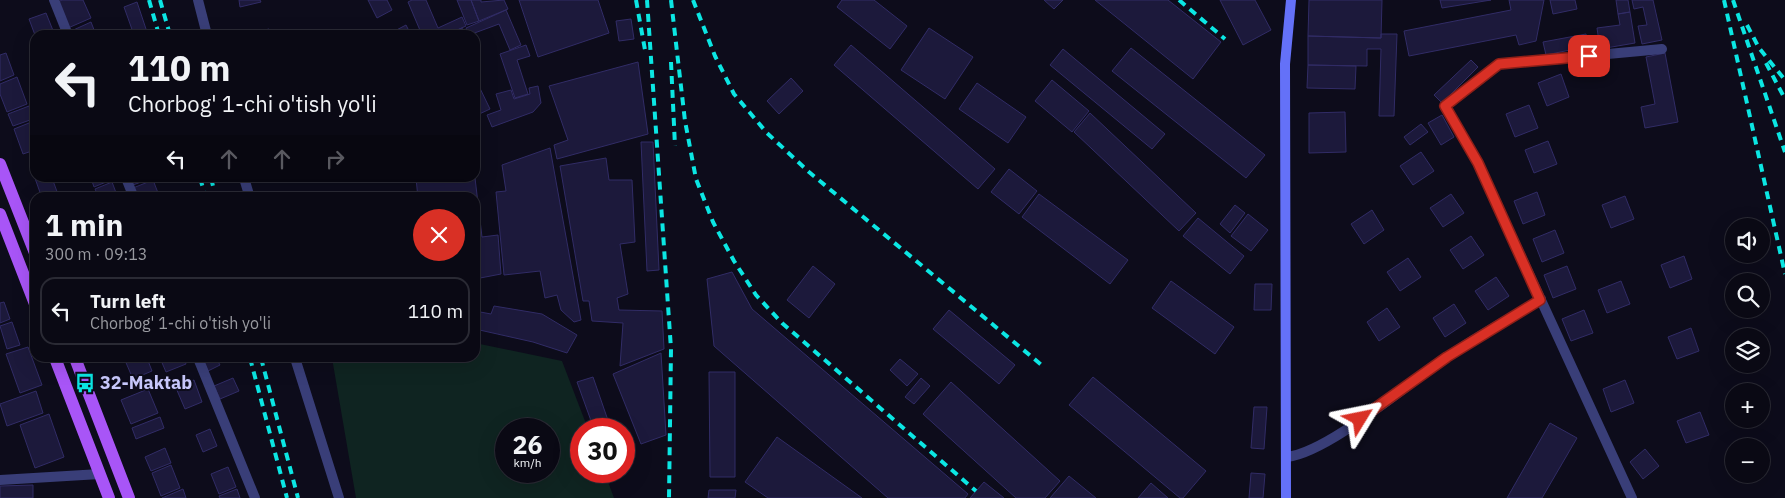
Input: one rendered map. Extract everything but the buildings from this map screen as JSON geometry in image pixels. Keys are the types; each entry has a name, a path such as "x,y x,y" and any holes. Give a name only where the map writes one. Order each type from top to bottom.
{"main road":[{"path":"0,164 30,239"},
{"path":"0,214 30,291"},
{"path":"58,362 109,498"},
{"path":"77,362 129,498"}],"street":[{"path":"54,0 66,30"},
{"path":"198,0 206,30"},
{"path":"1286,498 1285,64 1291,0"},
{"path":"1632,498 1478,163 1445,106 1499,64 1662,49"},
{"path":"1287,457 1297,456 1331,439 1447,357 1540,300"},
{"path":"200,362 255,498"},
{"path":"296,362 339,498"},
{"path":"0,480 100,474"}],"green space":[{"path":"480,344 562,361 584,418 570,418 570,483 608,483 614,498 356,498 333,362 480,362"}],"railway":[{"path":"149,0 158,30"},
{"path":"160,0 169,30"},
{"path":"636,0 645,50"},
{"path":"647,0 671,349 669,498"},
{"path":"671,0 685,121 696,179 713,222 734,261 756,295 782,323 976,491"},
{"path":"693,0 715,56 734,94 767,133 809,172 1044,367"},
{"path":"1179,0 1225,39"},
{"path":"1724,0 1785,274"},
{"path":"1733,0 1785,152"},
{"path":"1747,25 1759,48 1785,80"},
{"path":"671,62 675,146"},
{"path":"1766,63 1785,99"},
{"path":"201,182 204,192"},
{"path":"212,182 214,192"},
{"path":"251,362 287,498"},
{"path":"262,362 298,498"}],"place":[{"name":"32-Maktab","path":"85,383"}],"route":[{"path":"1360,419 1447,357 1540,300 1478,163 1445,106 1499,64 1589,56"}]}
